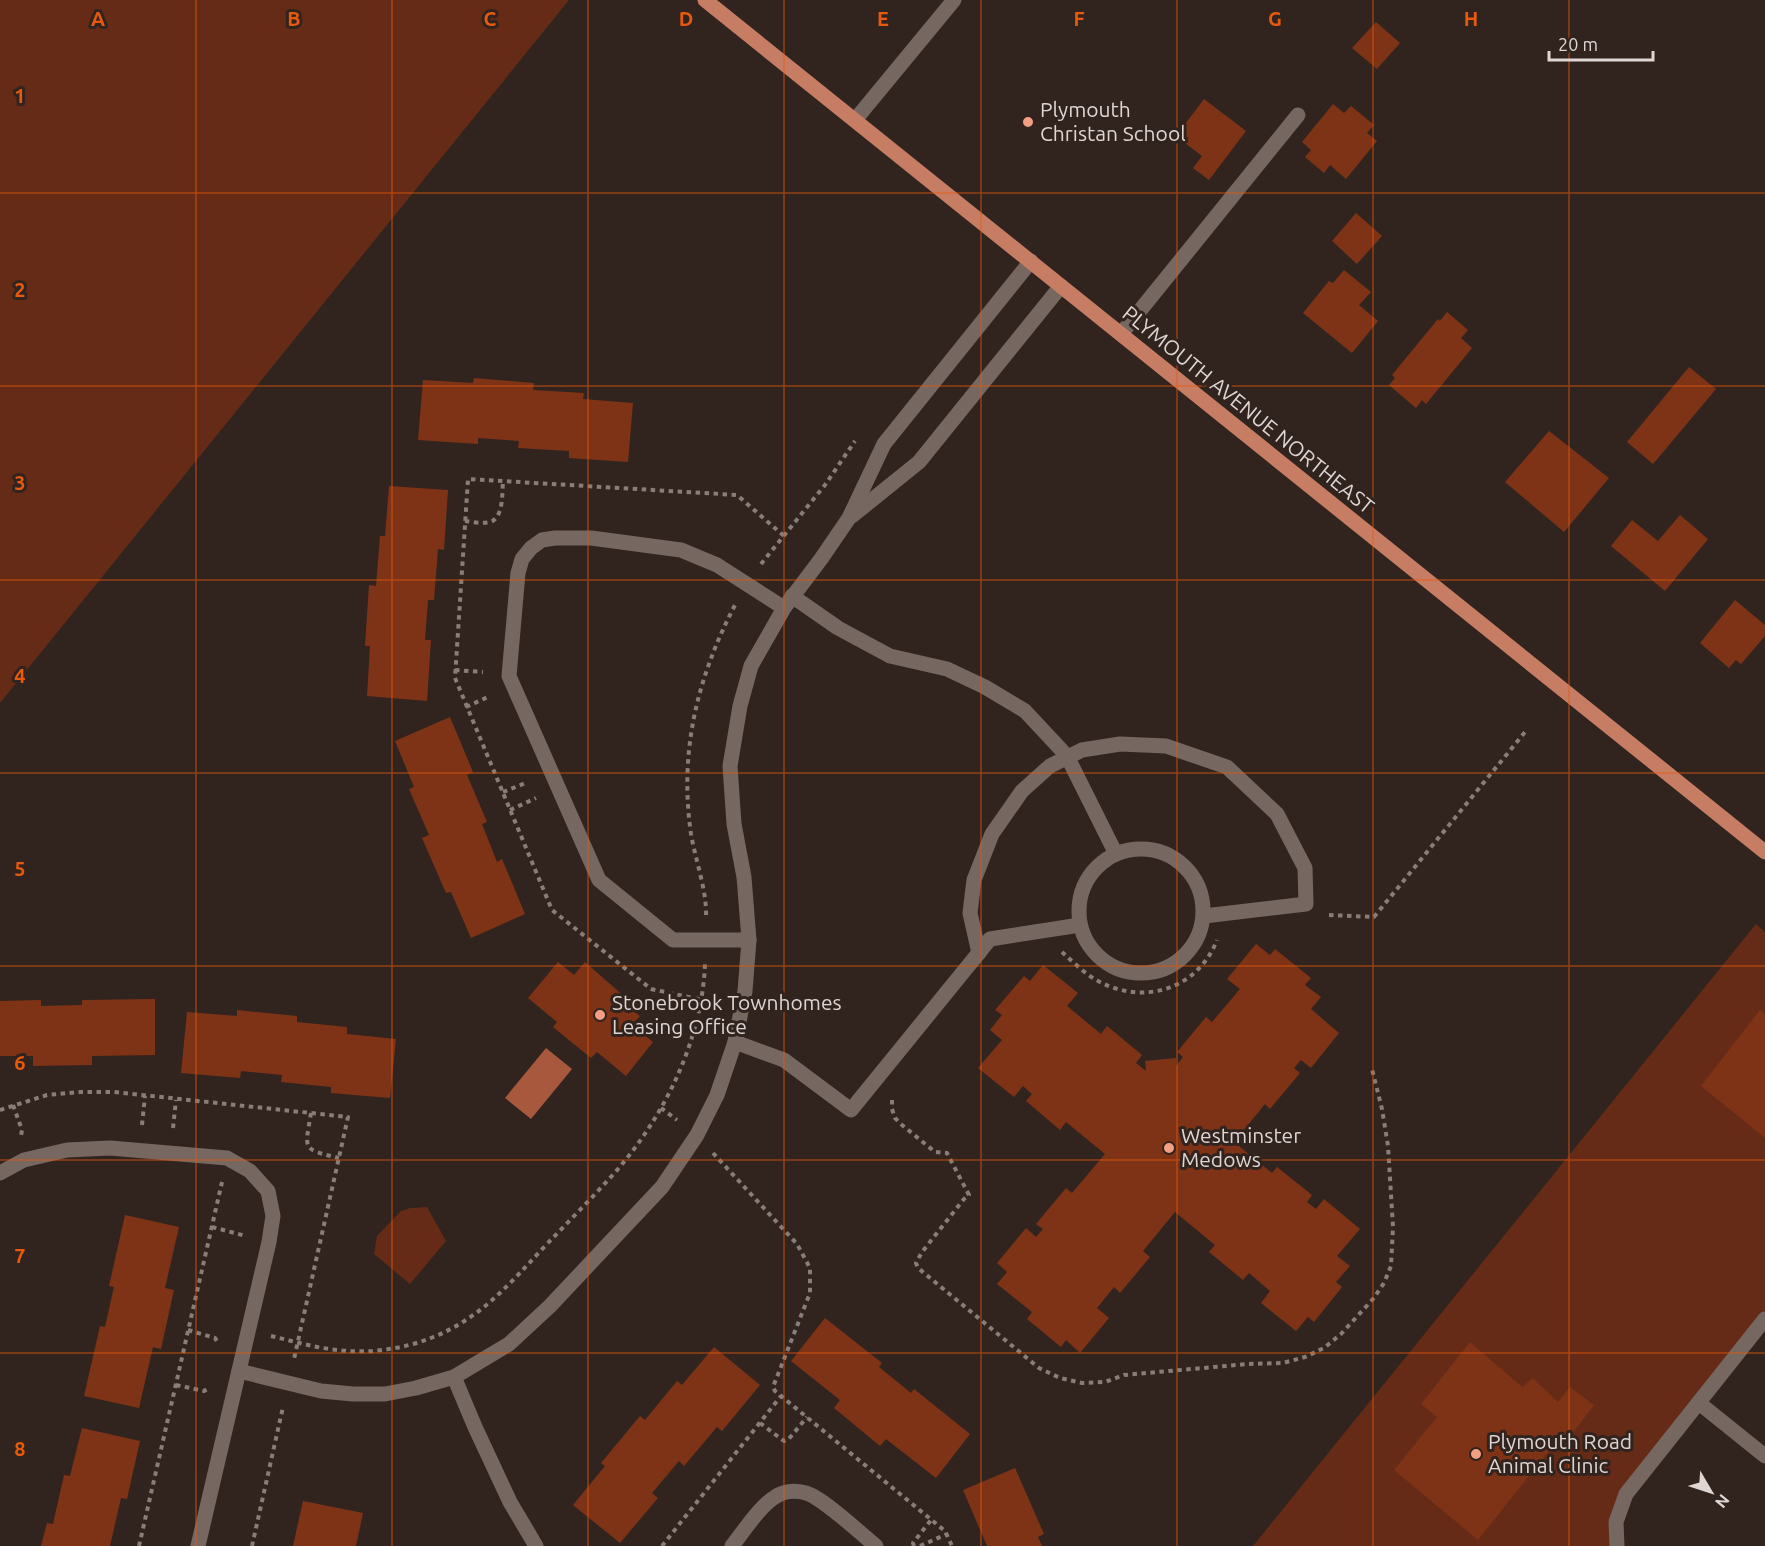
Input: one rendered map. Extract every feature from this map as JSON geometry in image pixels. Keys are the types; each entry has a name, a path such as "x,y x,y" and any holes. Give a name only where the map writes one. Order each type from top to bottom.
{"main road":[{"name":"PLYMOUTH AVENUE NORTHEAST","path":"705,0 1765,852"}],"street":[{"path":"855,120 954,0"},
{"path":"1121,334 1298,115"},
{"path":"239,1371 321,1391 353,1394 395,1392 454,1377 509,1344 550,1306 662,1187 697,1135 717,1095 735,1042 745,991 749,940 744,877 734,824 730,766 740,706 751,666 788,602 849,518 884,444 1030,261"},
{"path":"849,518 919,462 1061,286"},
{"path":"749,940 673,940 599,880 509,676 518,573 522,559 542,540 591,538 681,549 717,564 748,584 788,602 890,656 947,669 984,687 1025,711 1067,756 1116,854"},
{"path":"979,953 970,913 974,880 992,834 1022,791 1050,766 1083,750 1120,744 1166,746 1227,767 1277,814 1305,868 1306,904 1204,916"},
{"path":"1137,848 1158,850 1178,860 1192,875 1202,895 1204,916 1199,935 1188,952 1173,964 1155,972 1136,973 1117,969 1100,958 1087,943 1080,925 1079,903 1085,883 1098,866 1116,854 1137,848"},
{"path":"735,1042 784,1060 851,1110 990,939 1080,925"},
{"path":"0,1173 24,1160 67,1150 110,1148 227,1158 250,1171 267,1191 273,1216 269,1242 198,1546"},
{"path":"1617,1546 1616,1522 1626,1494 1764,1323"},
{"path":"454,1377 510,1502 536,1546"},
{"path":"1699,1403 1765,1456"},
{"path":"732,1546 774,1497 791,1491 807,1494 823,1503 876,1546"}],"path":[{"path":"248,1330 338,1350 374,1351 404,1346 430,1338 459,1325 485,1307 618,1169 645,1134 678,1075 691,1040 701,1000 705,968 706,910 691,833 688,756 693,715 704,674 718,637 759,567 825,485 856,440"},
{"path":"741,1009 651,989 552,910 455,678 468,479 737,495 784,536"},
{"path":"465,521 489,523 495,520 499,513 503,481"},
{"path":"455,670 489,673"},
{"path":"466,706 494,693"},
{"path":"1325,914 1374,917 1525,732"},
{"path":"502,792 528,782 535,784"},
{"path":"510,810 534,800 538,792"},
{"path":"1058,949 1096,980 1129,992 1149,993 1183,982 1199,970 1212,953 1220,934"},
{"path":"895,1091 892,1109 896,1118 934,1152 946,1153 969,1195 922,1252 916,1263 918,1268 1039,1368 1060,1378 1082,1383 1104,1382 1124,1375 1283,1363 1305,1357 1324,1348 1366,1308 1384,1283 1391,1266 1393,1227 1388,1146 1372,1069"},
{"path":"145,1096 142,1125 148,1130"},
{"path":"168,1132 174,1126 176,1100"},
{"path":"13,1105 22,1130 18,1138"},
{"path":"661,1108 697,1135 797,1244 810,1268 810,1293 773,1387 775,1391 945,1531 952,1546"},
{"path":"311,1113 306,1144 309,1149 339,1158"},
{"path":"140,1546 227,1158"},
{"path":"212,1227 269,1242"},
{"path":"188,1330 215,1338 219,1344"},
{"path":"176,1385 204,1391 210,1387"},
{"path":"662,1546 781,1396"},
{"path":"760,1423 784,1441 788,1440 807,1417"},
{"path":"914,1546 913,1543 932,1520"},
{"path":"920,1546 946,1534"}],"shaded area":[{"path":"0,0 569,0 0,703"},
{"path":"1756,924 1765,932 1765,1319 1626,1494 1617,1546 1253,1546"},
{"path":"546,1048 572,1069 531,1119 505,1098"},
{"path":"427,1207 446,1241 410,1284 374,1254 377,1236 401,1211"}],"building":[{"path":"1376,22 1400,43 1377,69 1352,48"},
{"path":"1204,99 1246,131 1209,180 1193,168 1202,156 1176,136"},
{"path":"1333,104 1344,113 1351,106 1374,125 1367,133 1377,141 1346,179 1330,165 1324,173 1305,157 1311,150 1302,142"},
{"path":"1356,213 1382,236 1357,264 1332,241"},
{"path":"1344,270 1371,292 1359,305 1378,321 1352,353 1303,313 1329,281 1333,283"},
{"path":"1447,312 1468,330 1461,338 1472,348 1426,404 1422,400 1416,408 1389,385 1395,378 1392,375 1438,319 1440,321"},
{"path":"1689,367 1716,389 1653,464 1627,442"},
{"path":"474,378 534,383 533,390 584,393 583,399 633,403 628,462 569,458 569,451 518,448 519,441 478,438 478,444 418,440 423,380 473,383"},
{"path":"1549,431 1609,478 1564,532 1505,482"},
{"path":"389,486 448,490 444,550 438,549 434,600 428,600 425,640 431,640 427,701 367,696 370,646 365,646 369,585 376,586 380,536 385,536"},
{"path":"1680,515 1708,539 1665,591 1611,546 1632,520 1658,541"},
{"path":"1735,600 1765,625 1765,636 1741,664 1736,660 1729,668 1700,643"},
{"path":"450,717 473,772 467,775 487,822 482,824 497,862 502,859 525,914 471,938 451,892 446,893 422,838 429,835 409,789 414,787 395,741"},
{"name":"Westminster Medows","path":"1256,944 1270,955 1275,949 1311,978 1305,985 1321,997 1311,1009 1339,1033 1311,1068 1301,1060 1294,1068 1300,1073 1270,1109 1265,1104 1234,1142 1272,1173 1277,1167 1312,1195 1307,1202 1316,1209 1324,1199 1360,1229 1337,1256 1350,1266 1336,1282 1342,1287 1314,1322 1308,1317 1296,1331 1261,1303 1270,1291 1249,1273 1243,1280 1209,1252 1215,1245 1175,1212 1143,1251 1150,1257 1120,1293 1114,1287 1097,1308 1109,1318 1080,1353 1066,1340 1061,1347 1027,1319 1032,1312 997,1284 1007,1272 997,1263 1026,1228 1036,1237 1043,1229 1036,1224 1066,1188 1072,1193 1105,1154 1066,1122 1060,1130 1026,1101 1032,1094 1023,1086 1014,1097 978,1068 1002,1040 990,1030 1002,1015 995,1010 1024,976 1030,981 1043,965 1078,993 1067,1006 1101,1034 1107,1026 1142,1055 1136,1063 1146,1071 1145,1061 1176,1058 1176,1066 1183,1057 1177,1052 1206,1017 1212,1022 1240,989 1227,979"},
{"path":"558,962 574,975 585,962 634,1005 631,1009 640,1016 632,1025 653,1042 626,1076 597,1052 591,1058 553,1027 557,1022 528,998"},
{"path":"155,999 155,1055 92,1056 92,1065 33,1066 33,1056 0,1056 0,1001 41,1000 41,1006 82,1005 82,1000"},
{"path":"237,1010 297,1016 297,1022 347,1027 347,1034 396,1039 390,1098 331,1093 331,1087 281,1082 282,1075 241,1071 240,1078 181,1073 187,1012 237,1016"},
{"path":"1760,1010 1765,1014 1765,1138 1701,1086"},
{"path":"125,1215 179,1227 165,1288 174,1290 161,1349 153,1347 139,1408 84,1396 100,1326 105,1327 114,1287 109,1286"},
{"path":"825,1318 882,1363 879,1367 911,1393 914,1389 970,1434 936,1478 886,1439 880,1446 834,1408 840,1400 791,1361"},
{"name":"Plymouth Road Animal Clinic","path":"1470,1342 1522,1387 1533,1378 1558,1402 1570,1387 1594,1405 1569,1438 1562,1434 1478,1540 1394,1470 1437,1417 1421,1404"},
{"path":"714,1347 760,1385 722,1431 717,1427 684,1466 679,1461 652,1493 658,1498 620,1543 573,1505 605,1466 601,1463 640,1416 645,1420 677,1381 682,1385"},
{"path":"82,1428 140,1441 127,1499 121,1498 110,1546 41,1546 47,1523 53,1524 64,1475 70,1476"},
{"path":"1015,1468 1044,1534 1038,1537 1042,1546 987,1546 963,1490"},
{"path":"303,1501 363,1513 356,1546 293,1546"}],"place":[{"name":"Plymouth Christan School","path":"1028,122"},
{"name":"Stonebrook Townhomes Leasing Office","path":"600,1015"},
{"name":"Westminster Medows","path":"1169,1148"},
{"name":"Plymouth Road Animal Clinic","path":"1476,1454"}]}
